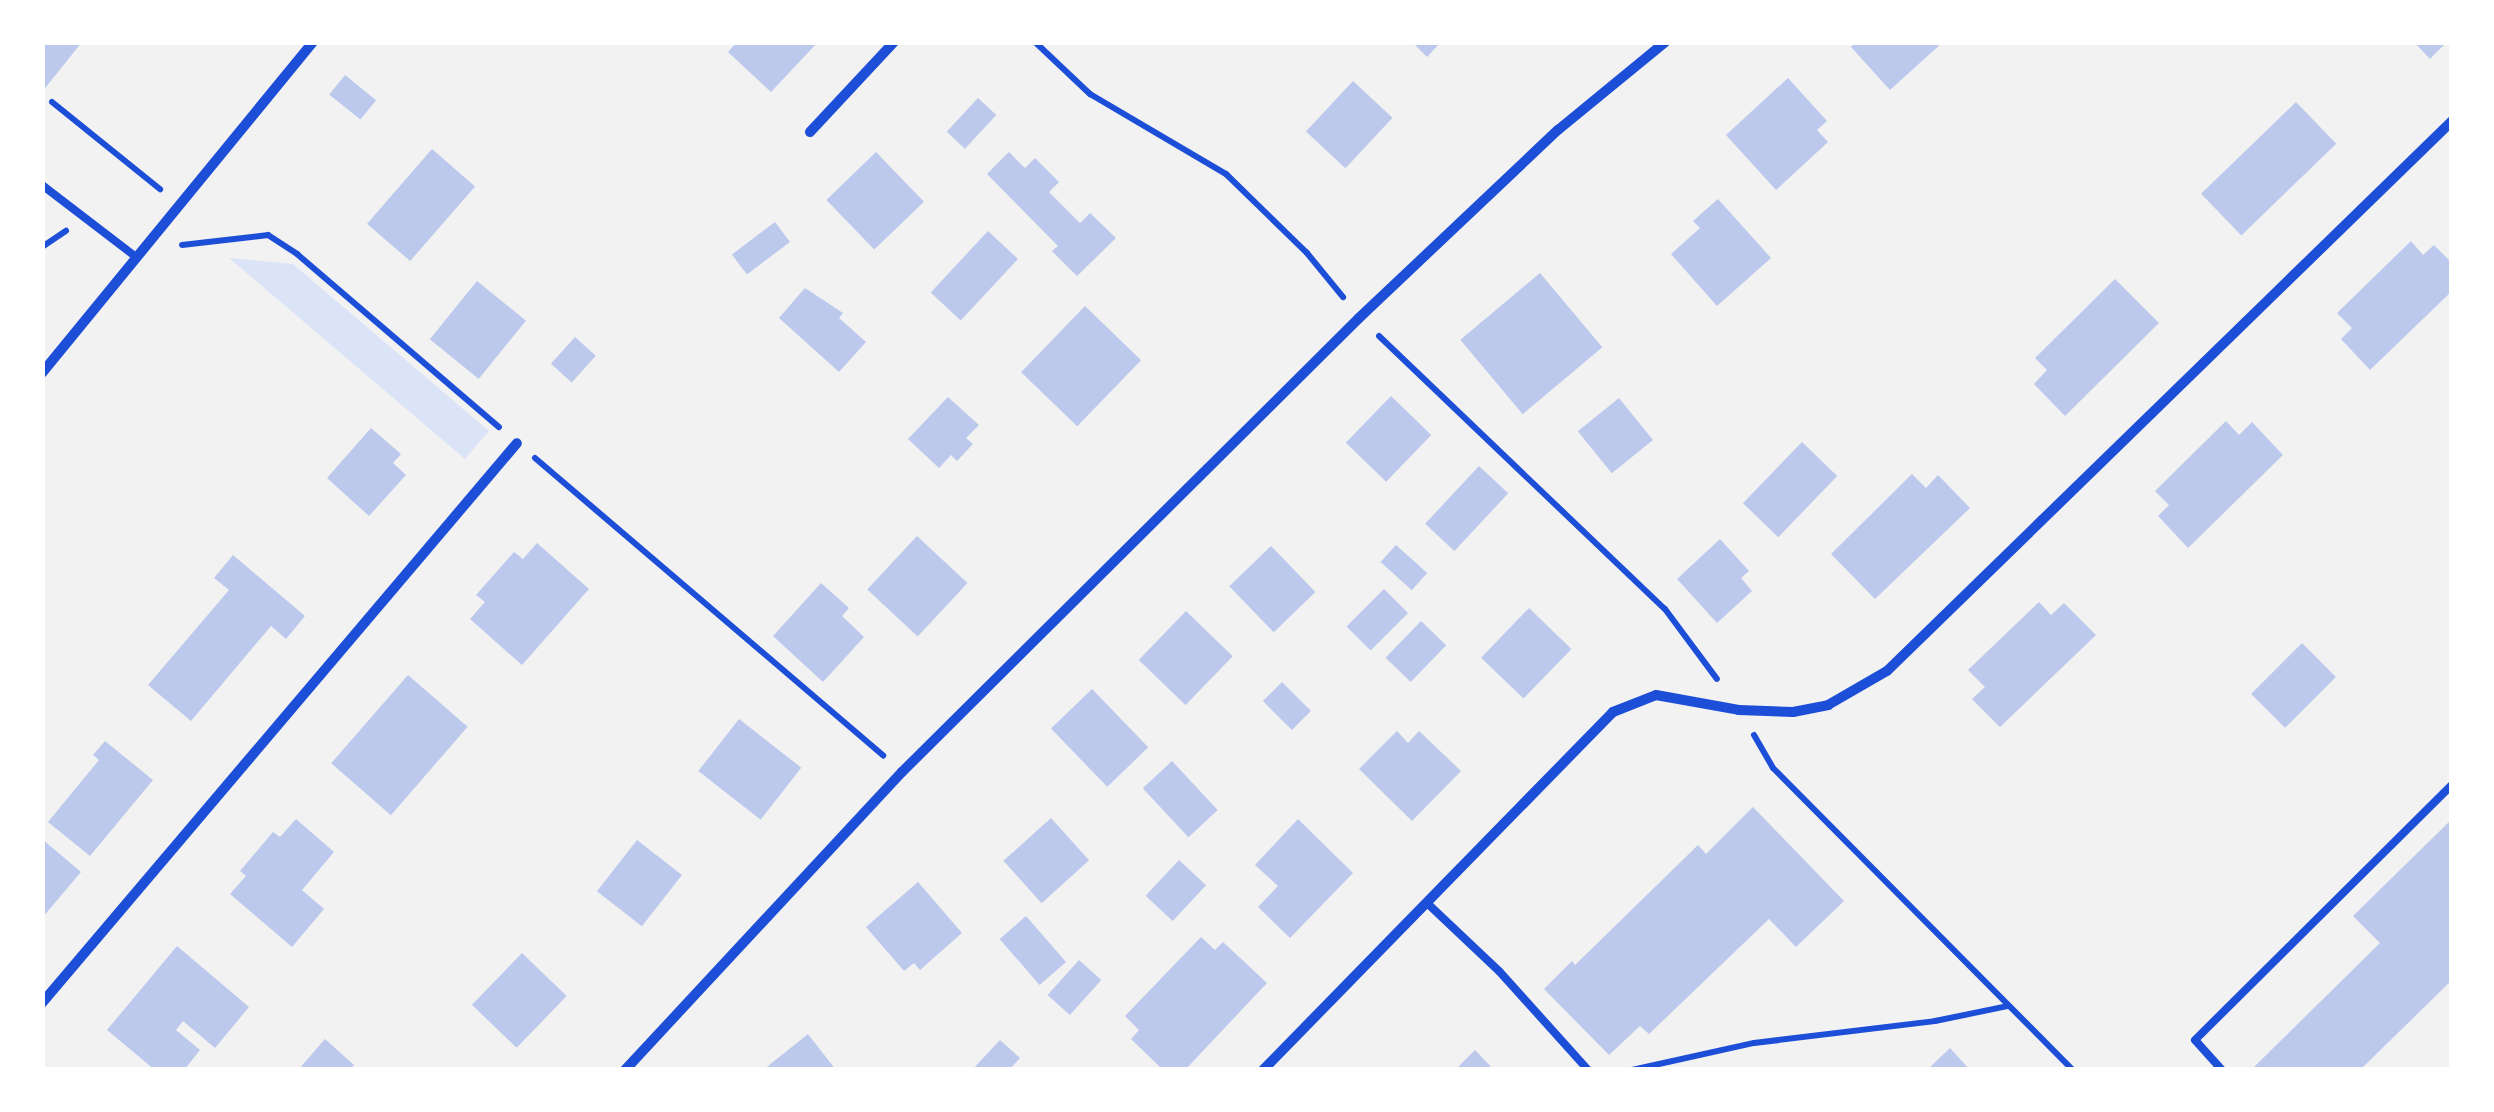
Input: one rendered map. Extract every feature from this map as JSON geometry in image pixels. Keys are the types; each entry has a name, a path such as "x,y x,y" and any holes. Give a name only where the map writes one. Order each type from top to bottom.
{"street":[{"path":"42,373 313,42"},
{"path":"810,132 894,42"},
{"path":"625,1070 902,772 1359,318 1558,130 1665,42"},
{"path":"1263,1070 1613,712 1656,695 1740,710 1810,709 1856,691 1887,671 2452,120"},
{"path":"42,1003 517,443"}],"lane":[{"path":"42,185 135,256"},
{"path":"2222,1070 2195,1040 2452,785"},
{"path":"1427,903 1499,971 1588,1070"}],"path":[{"path":"1035,42 1090,94 1226,174 1307,253 1359,318"},
{"path":"52,102 178,204"},
{"path":"1632,1070 1754,1043 1935,1021 2008,1006"}],"shaded area":[{"path":"229,258 293,264 489,431 465,459"}],"building":[{"path":"42,42 82,42 42,92"},
{"path":"737,42 818,42 771,92 728,52"},
{"path":"1412,42 1441,42 1427,57"},
{"path":"1856,42 1943,42 1890,90 1851,47"},
{"path":"2414,42 2447,42 2430,59"},
{"path":"345,75 376,100 360,120 329,94"},
{"path":"1788,78 1827,121 1817,130 1828,142 1776,190 1726,135"},
{"path":"1353,81 1392,118 1345,168 1306,131"},
{"path":"978,98 996,115 965,149 947,132"},
{"path":"2296,102 2336,144 2241,235 2201,194"},
{"path":"432,149 475,186 410,261 367,224"},
{"path":"876,152 924,202 874,250 826,200"},
{"path":"1009,152 1025,168 1035,158 1059,182 1049,192 1080,223 1090,213 1116,238 1077,276 1052,251 1058,246 987,174"},
{"path":"1718,199 1771,258 1717,306 1671,254 1700,228 1693,221"},
{"path":"775,222 790,242 747,274 732,254"},
{"path":"988,231 1018,259 961,320 931,292"},
{"path":"2411,241 2423,255 2434,245 2452,263 2452,291 2370,370 2341,339 2352,328 2337,313"},
{"path":"1540,273 1602,347 1523,414 1460,340"},
{"path":"2115,279 2159,323 2065,416 2034,384 2047,370 2035,358"},
{"path":"477,281 526,321 479,379 430,339"},
{"path":"805,288 843,313 839,318 866,342 839,372 779,318"},
{"path":"1085,306 1141,360 1077,426 1021,372"},
{"path":"575,337 596,356 572,382 551,364"},
{"path":"1391,396 1431,435 1386,482 1346,443"},
{"path":"948,397 979,425 966,438 973,444 957,461 951,455 939,468 908,439"},
{"path":"1619,398 1653,440 1612,473 1578,431"},
{"path":"2226,421 2239,435 2252,422 2283,455 2188,548 2158,516 2169,505 2155,491"},
{"path":"371,428 401,454 393,463 406,475 369,516 327,478"},
{"path":"1802,442 1837,476 1778,537 1743,503"},
{"path":"1479,466 1508,493 1454,551 1425,524"},
{"path":"1912,474 1926,488 1938,475 1970,508 1875,599 1831,554"},
{"path":"917,536 967,583 918,636 867,589"},
{"path":"1720,539 1749,571 1741,578 1752,591 1717,623 1677,579"},
{"path":"537,543 589,589 522,665 470,619 485,602 476,595 514,552 523,559"},
{"path":"1396,545 1427,573 1412,590 1381,562"},
{"path":"1271,546 1315,592 1274,632 1229,586"},
{"path":"233,555 305,616 286,639 271,626 191,721 148,685 229,590 214,578"},
{"path":"821,583 849,608 842,616 864,637 823,682 773,636"},
{"path":"1384,589 1408,613 1371,651 1347,626"},
{"path":"2039,602 2051,615 2064,603 2096,635 2000,727 1972,699 1985,687 1968,670"},
{"path":"1529,608 1571,649 1524,699 1481,658"},
{"path":"1186,611 1233,656 1186,705 1139,660"},
{"path":"1421,621 1446,645 1411,682 1386,658"},
{"path":"2302,643 2336,677 2285,728 2251,694"},
{"path":"408,675 468,727 391,815 331,763"},
{"path":"1282,682 1311,711 1292,730 1263,701"},
{"path":"1092,689 1148,747 1107,787 1051,729"},
{"path":"739,719 801,768 761,820 698,771"},
{"path":"1397,731 1408,743 1419,731 1461,771 1412,821 1359,769"},
{"path":"105,741 153,780 90,856 48,822 99,760 93,755"},
{"path":"1172,761 1218,810 1188,837 1143,788"},
{"path":"1753,807 1844,901 1796,947 1769,919 1649,1034 1640,1026 1609,1055 1544,989 1572,961 1575,965 1698,845 1706,854"},
{"path":"1051,818 1089,860 1042,903 1003,861"},
{"path":"296,819 334,852 302,890 324,909 292,947 230,894 246,876 240,871 273,832 280,837"},
{"path":"1298,819 1353,873 1290,938 1258,907 1278,886 1255,865"},
{"path":"2452,819 2452,980 2360,1070 2257,1070 2254,1067 2380,943 2353,916"},
{"path":"42,839 81,872 42,918"},
{"path":"637,840 682,875 642,926 597,891"},
{"path":"1179,860 1206,885 1173,921 1146,896"},
{"path":"918,882 962,933 920,970 914,963 904,971 866,927"},
{"path":"1026,916 1066,962 1040,985 1000,939"},
{"path":"1201,937 1215,950 1223,942 1267,983 1185,1070 1163,1070 1131,1039 1139,1030 1125,1016"},
{"path":"177,946 249,1007 215,1048 183,1021 176,1030 200,1050 184,1070 155,1070 107,1030"},
{"path":"522,953 567,996 517,1048 472,1005"},
{"path":"1079,960 1101,980 1070,1015 1048,995"},
{"path":"808,1034 836,1070 763,1070"},
{"path":"325,1039 354,1065 350,1070 298,1070"},
{"path":"1000,1040 1020,1058 1009,1070 972,1070"},
{"path":"1950,1048 1970,1070 1927,1070"},
{"path":"1475,1050 1494,1070 1455,1070"}]}
